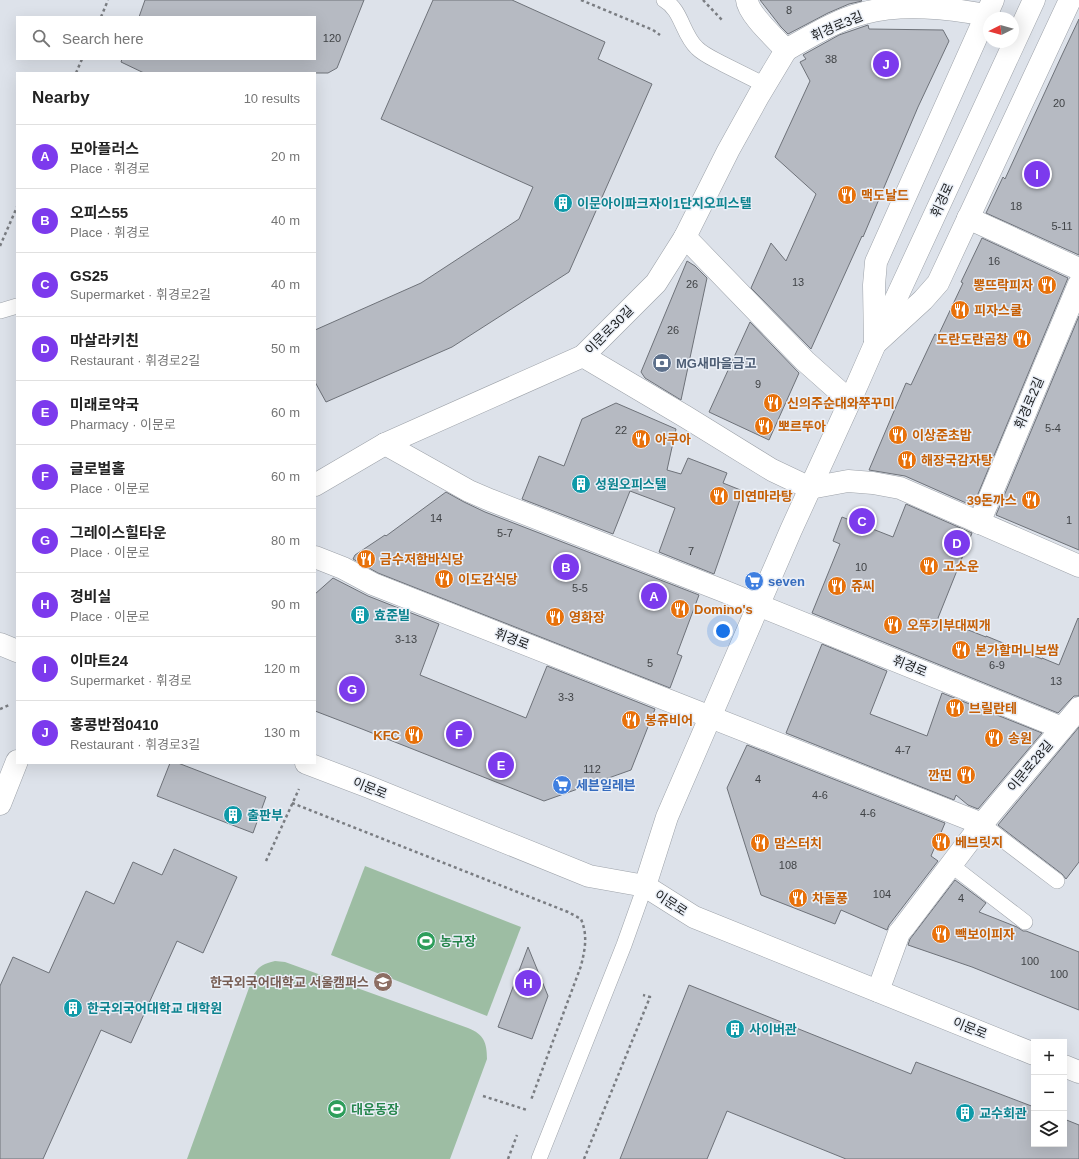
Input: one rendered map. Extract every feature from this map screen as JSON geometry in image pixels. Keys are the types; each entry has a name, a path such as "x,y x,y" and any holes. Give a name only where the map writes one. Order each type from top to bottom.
{"street":[{"path":"747,0 749,8 754,15 786,50"},
{"name":"휘경로","path":"645,886 668,817 758,605 875,344 1034,0"},
{"path":"875,344 923,300 938,283 968,218 1073,5"},
{"path":"875,344 874,285 876,262 989,8"},
{"name":"휘경로3길","path":"786,50 824,29 864,13 888,9 989,8"},
{"name":"이문로30길","path":"316,484 385,444 583,356 656,283 685,237 728,151 786,50"},
{"path":"968,218 1079,269"},
{"path":"685,237 805,361 850,401"},
{"name":"휘경로2길","path":"979,523 1079,284"},
{"path":"583,356 772,470 810,488 848,481 888,485 900,488 1079,566"},
{"name":"휘경로","path":"385,444 469,491 490,500 758,605 1062,728"},
{"name":"휘경로","path":"316,557 344,568 373,584 982,824"},
{"path":"0,644 16,650"},
{"name":"이문로28길","path":"878,991 899,934 982,824 1079,708"},
{"path":"0,804 16,764"},
{"name":"이문로","path":"308,764 589,876 645,886 694,917 1031,1053"},
{"path":"1067,1067 1079,1072"}],"lane":[{"path":"664,0 668,2 677,13 689,40 697,49 765,85"},
{"path":"0,311 16,306"},
{"path":"982,824 1057,881"},
{"path":"951,865 1025,922"},
{"path":"539,1159 624,945 645,886"}],"path":[{"path":"100,16 108,0"},
{"path":"581,0 653,30 663,38"},
{"path":"703,0 722,20"},
{"path":"76,72 82,60"},
{"path":"0,246 16,209"},
{"path":"0,709 9,705"},
{"path":"266,861 308,764"},
{"path":"292,803 581,919 586,930 581,966 531,1100"},
{"path":"584,1159 650,998 643,995"},
{"path":"484,1096 527,1110"},
{"path":"508,1159 517,1135"}],"green space":[{"name":"농구장","path":"365,866 521,927 487,1016 331,955"},
{"name":"대운동장","path":"275,961 285,962 468,1028 481,1036 484,1040 487,1059 450,1159 187,1159 254,974 263,965"}],"building":[{"path":"145,0 364,0 337,68 328,73 142,72 121,62 122,60 316,60 316,16 139,16"},
{"name":"이문아이파크자이1단지오피스텔","path":"433,0 512,0 605,42 598,59 652,84 569,272 452,347 326,402 316,384 316,330 421,283 519,219 533,187 381,119"},
{"path":"760,0 862,1 849,4 828,13 788,34"},
{"path":"1079,19 1079,255 986,213 1003,177 1005,179"},
{"path":"868,25 869,29 943,30 949,41 918,107 863,237 862,236 811,349 751,288 771,243 786,261 816,194 775,157 810,81 800,62 806,59 803,55 839,35"},
{"path":"982,238 1068,278 973,506 905,476 869,470 906,383 911,385 935,334 938,336"},
{"path":"687,261 695,266 707,278 681,400 645,378 641,372"},
{"path":"1079,316 1079,550 996,515"},
{"path":"750,322 799,373 769,440 709,412"},
{"path":"616,403 676,429 667,470 681,474 688,458 727,473 723,483 743,491 714,574 659,552 675,508 630,491 613,534 522,499 539,456 564,466 582,419"},
{"path":"446,492 485,512 699,595 677,654 682,656 670,688 378,573 353,559 355,555 385,535 386,536"},
{"path":"906,504 972,533 938,618 1059,665 1078,618 1079,696 1074,696 1058,713 812,613 840,544 833,541 842,517 893,537"},
{"path":"333,578 368,596 439,624 420,675 526,718 547,666 655,709 631,770 544,801 316,711 316,593"},
{"path":"822,644 887,671 870,714 927,736 942,693 1042,733 978,809 968,805 956,795 954,800 786,733"},
{"path":"1079,727 1079,862 1066,879 1062,874 998,825"},
{"path":"747,745 945,823 931,856 938,861 889,925 887,930 841,910 835,924 761,895 727,788"},
{"name":"출판부","path":"170,764 181,764 266,797 253,833 157,796"},
{"name":"한국외국어대학교 대학원","path":"174,849 237,877 203,953 177,941 131,1043 101,1030 43,1159 0,1159 0,986 13,957 49,973 86,891 114,904 133,862 162,875"},
{"path":"955,880 986,903 979,912 1017,927 1023,931 1079,952 1079,1010 972,967 908,945 910,939"},
{"path":"528,947 548,996 532,1039 498,1027"},
{"name":"사이버관","path":"689,985 911,1074 916,1062 1031,1106 1031,1147 1067,1147 1067,1120 1079,1125 1079,1159 846,1159 727,1111 707,1159 620,1159"}],"place":[{"name":"홍콩반점0410","path":"886,64"},
{"name":"이마트24","path":"1037,174"},
{"name":"맥도날드","path":"847,195"},
{"name":"이문아이파크자이1단지오피스텔","path":"563,203"},
{"name":"뽕뜨락피자","path":"1047,285"},
{"name":"피자스쿨","path":"960,310"},
{"name":"도란도란곱창","path":"1022,339"},
{"name":"MG새마을금고","path":"662,363"},
{"name":"신의주순대와쭈꾸미","path":"773,403"},
{"name":"뽀르뚜아","path":"764,426"},
{"name":"이상준초밥","path":"898,435"},
{"name":"아쿠아","path":"641,439"},
{"name":"해장국감자탕","path":"907,460"},
{"name":"성원오피스텔","path":"581,484"},
{"name":"미연마라탕","path":"719,496"},
{"name":"39돈까스","path":"1031,500"},
{"name":"GS25","path":"862,521"},
{"name":"마살라키친","path":"957,543"},
{"name":"금수저함바식당","path":"366,559"},
{"name":"고소운","path":"929,566"},
{"name":"오피스55","path":"566,567"},
{"name":"이도감식당","path":"444,579"},
{"name":"seven","path":"754,581"},
{"name":"쥬씨","path":"837,586"},
{"name":"모아플러스","path":"654,596"},
{"name":"Domino's","path":"680,609"},
{"name":"효준빌","path":"360,615"},
{"name":"영화장","path":"555,617"},
{"name":"오뚜기부대찌개","path":"893,625"},
{"name":"본가할머니보쌈","path":"961,650"},
{"name":"그레이스힐타운","path":"352,689"},
{"name":"브릴란테","path":"955,708"},
{"name":"봉쥬비어","path":"631,720"},
{"name":"글로벌홀","path":"459,734"},
{"name":"KFC","path":"414,735"},
{"name":"송원","path":"994,738"},
{"name":"미래로약국","path":"501,765"},
{"name":"깐띤","path":"966,775"},
{"name":"세븐일레븐","path":"562,785"},
{"name":"출판부","path":"233,815"},
{"name":"베브릿지","path":"941,842"},
{"name":"맘스터치","path":"760,843"},
{"name":"차돌풍","path":"798,898"},
{"name":"빽보이피자","path":"941,934"},
{"name":"농구장","path":"426,941"},
{"name":"한국외국어대학교 서울캠퍼스","path":"383,982"},
{"name":"경비실","path":"528,983"},
{"name":"한국외국어대학교 대학원","path":"73,1008"},
{"name":"사이버관","path":"735,1029"},
{"name":"대운동장","path":"337,1109"},
{"name":"교수회관","path":"965,1113"}]}
